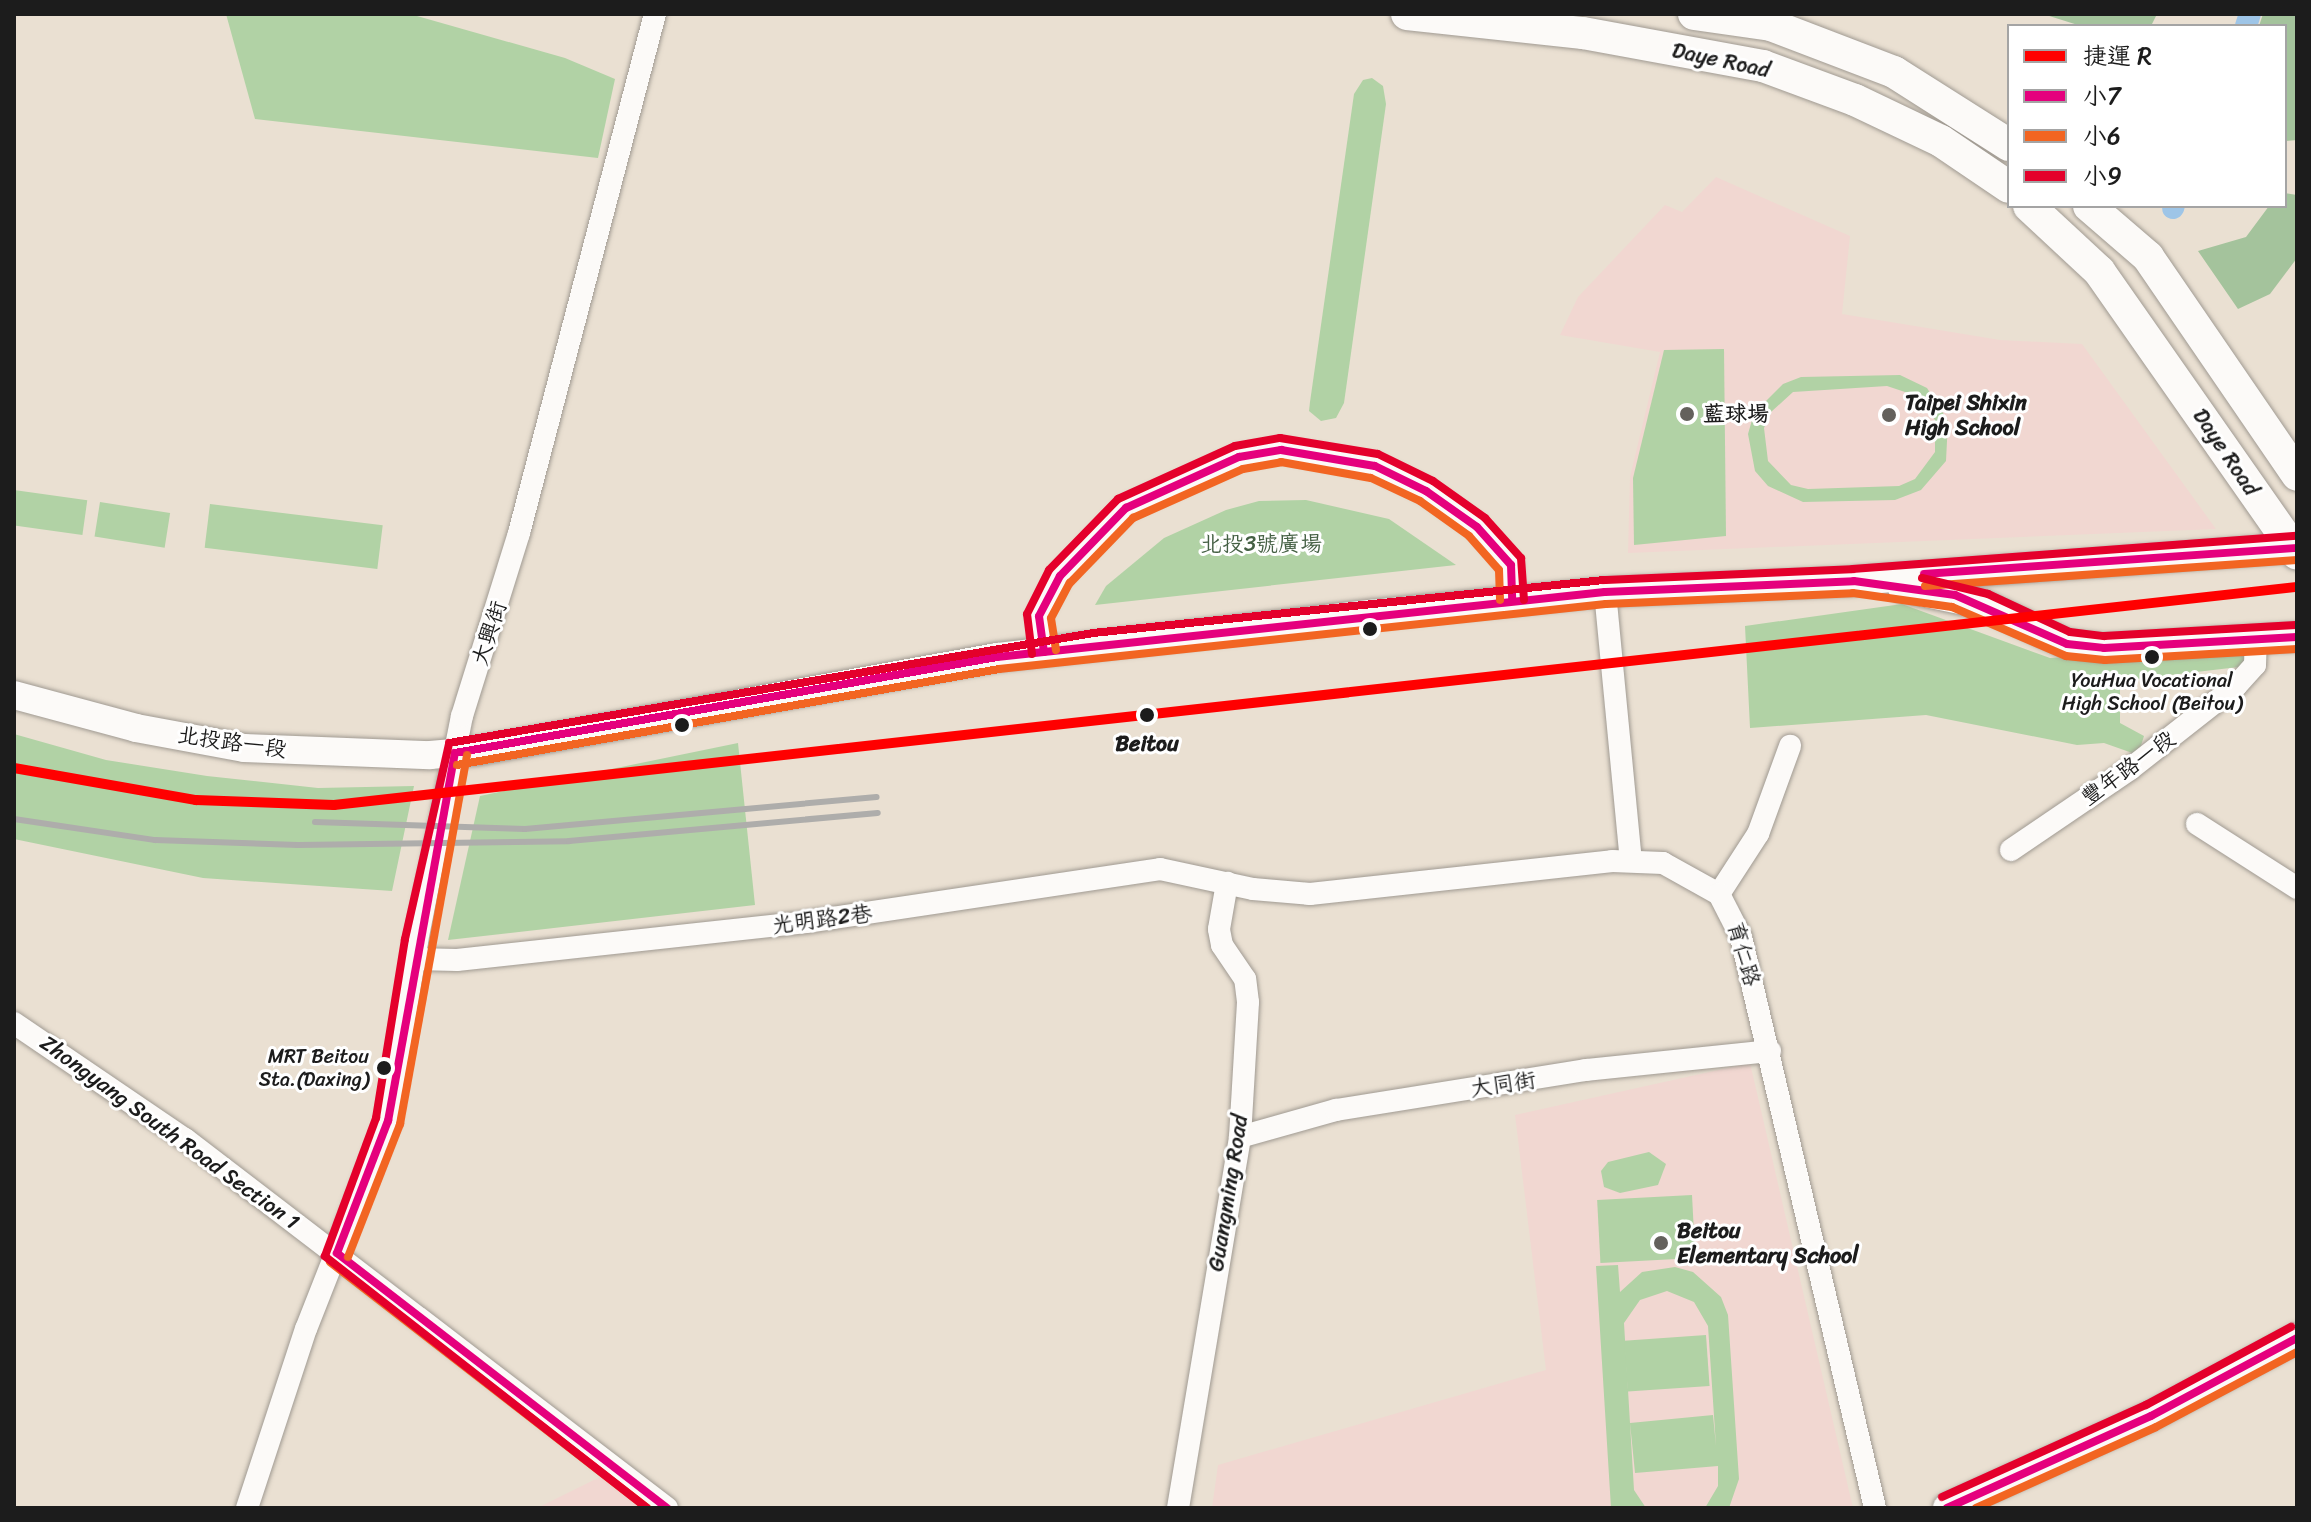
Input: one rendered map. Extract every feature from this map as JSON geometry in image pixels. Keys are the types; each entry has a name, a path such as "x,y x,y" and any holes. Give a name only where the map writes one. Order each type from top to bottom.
{"main road":[{"name":"Daye Road","path":"1407,14 1583,33 1763,66 1855,100 1941,141 2007,186"},
{"name":"Daye Road","path":"1694,14 1771,25 1894,72 2007,144"},
{"name":"Daye Road","path":"2031,208 2099,271 2296,550"},
{"name":"Daye Road","path":"2091,208 2148,257 2297,475"}],"street":[{"name":"大興街","path":"247,1508 337,1253 388,1121 414,959 455,753 519,533 655,14"},
{"path":"1044,652 1039,616 1060,576 1126,508 1227,461 1281,450 1375,466 1426,491 1477,527 1511,565 1512,600"},
{"path":"1854,581 2296,550"},
{"name":"北投路一段","path":"14,695 136,728 244,748 351,754 455,753 1044,652 1512,600 1605,592 1854,581"},
{"path":"1854,581 1955,595 2067,644 2104,648 2297,637"},
{"path":"1605,592 1631,860"},
{"name":"豐年路一段","path":"2011,850 2130,769 2236,686 2255,665 2256,638"},
{"path":"1719,894 1758,834 1790,746"},
{"path":"2197,824 2297,888"},
{"name":"育仁路","path":"1227,883 1310,894 1631,860 1663,863 1719,894 1741,937 1770,1051 1875,1508"},
{"name":"光明路2巷","path":"414,959 457,960 806,922 1160,869 1227,883"},
{"name":"Guangming Road","path":"1178,1508 1240,1137 1248,1002 1245,979 1222,945 1219,929 1227,883"},
{"name":"Zhongyang South Road Section 1","path":"14,1023 185,1139 337,1253 658,1507"},
{"name":"大同街","path":"1240,1137 1350,1107 1586,1070 1770,1051"},
{"path":"1947,1508 2151,1416 2297,1338"}],"shaded area":[{"name":"Taipei Shixin High School","path":"1716,177 1850,236 1842,314 2000,340 2082,344 2216,529 1628,553 1630,477 1660,352 1560,335 1578,297 1665,205 1682,212"},
{"name":"Beitou Elementary School","path":"1750,1063 1853,1508 1212,1508 1218,1465 1546,1370 1515,1115"},
{"path":"600,1477 646,1508 537,1508"}],"green space":[{"path":"226,14 410,14 565,58 615,79 598,158 255,119"},
{"path":"2043,14 2157,14 2152,24 2075,24"},
{"path":"2263,14 2297,14 2297,140 2287,141 2287,24 2260,24"},
{"path":"1372,78 1383,86 1386,104 1344,403 1336,418 1321,421 1309,411 1354,94 1363,80"},
{"path":"2287,193 2297,195 2297,258 2270,294 2238,309 2198,251 2246,237 2268,208 2287,208"},
{"name":"藍球場","path":"1724,349 1726,536 1634,545 1633,478 1664,350"},
{"path":"1900,375 1927,388 1948,421 1946,461 1921,490 1895,500 1803,502 1768,486 1755,471 1748,434 1754,413 1783,384 1801,377","holes":["1887,386 1917,396 1935,420 1935,452 1915,479 1899,486 1808,489 1791,485 1768,461 1764,428 1771,412 1793,392"]},
{"path":"14,490 87,500 82,535 14,525"},
{"name":"北投3號廣場","path":"1306,500 1389,519 1456,565 1095,605 1106,586 1164,538 1226,510 1259,501"},
{"path":"100,502 170,513 165,548 95,537"},
{"path":"210,504 383,525 377,569 205,548"},
{"path":"1902,604 2050,658 2229,648 2243,654 2247,666 2120,681 2120,723 2144,736 2138,755 2104,743 2077,745 1926,715 1750,728 1745,626"},
{"path":"14,734 106,760 207,776 318,788 414,786 392,891 203,878 14,839"},
{"path":"738,743 755,905 448,940 480,796"},
{"path":"1649,1152 1666,1164 1658,1185 1620,1193 1604,1187 1601,1171 1608,1162"},
{"path":"1692,1195 1695,1258 1600,1263 1597,1200"},
{"path":"1618,1265 1620,1292 1642,1272 1675,1267 1693,1272 1721,1297 1728,1315 1739,1479 1729,1508 1705,1508 1718,1486 1718,1466 1635,1473 1630,1423 1713,1415 1716,1446 1708,1326 1694,1302 1667,1291 1640,1300 1624,1323 1634,1490 1646,1508 1611,1508 1596,1266"},
{"path":"1706,1335 1710,1386 1628,1392 1624,1341"}],"waterway":[{"path":"2247,24 2250,14"}],"railway":[{"path":"315,822 525,829 877,797"},
{"path":"14,819 155,840 298,845 569,841 878,813"}],"metro line":[{"name":"R","path":"14,768 196,800 334,805 2297,587"}],"transit line":[{"name":"小9","path":"1032,654 1027,614 1049,570 1118,499 1235,446 1280,438 1378,454 1433,481 1485,518 1521,558 1524,600"},
{"name":"小7","path":"1044,652 1039,616 1060,576 1126,508 1239,457 1281,450 1375,466 1426,491 1477,527 1511,565 1512,600"},
{"name":"小6","path":"1056,650 1051,618 1070,583 1133,518 1243,469 1281,462 1371,478 1420,501 1469,536 1499,570 1500,600"},
{"name":"小9","path":"647,1508 325,1256 376,1118 405,939 449,743 1093,633 1604,580 1853,569 2296,536"},
{"name":"小7","path":"1924,574 2297,548"},
{"name":"小6","path":"1925,586 2297,560"},
{"name":"小9","path":"1922,578 1988,594 2070,632 2104,636 2296,625"},
{"name":"小7","path":"455,753 997,657 1605,592 1854,581 1955,595 2067,644 2104,648 2297,637"},
{"name":"小6","path":"457,765 999,669 1606,604 1853,593 1952,607 2066,656 2105,660 2297,649"},
{"name":"小7","path":"337,1253 388,1121 455,753"},
{"name":"小6","path":"348,1257 400,1124 467,755"},
{"name":"小7","path":"337,1253 667,1508"},
{"name":"小6","path":"330,1262 647,1508"},
{"name":"小9","path":"1942,1497 2146,1405 2291,1327"},
{"name":"小7","path":"1947,1508 2151,1416 2297,1338"},
{"name":"小6","path":"1976,1508 2156,1427 2297,1352"}],"place":[{"name":"藍球場","path":"1687,414"},
{"name":"Taipei Shixin High School","path":"1889,415"},
{"name":"YouHua Vocational High School (Beitou)","path":"2152,657"},
{"name":"Beitou","path":"1147,715"},
{"name":"MRT Beitou Sta.(Daxing)","path":"384,1068"},
{"name":"Beitou Elementary School","path":"1661,1243"}]}
